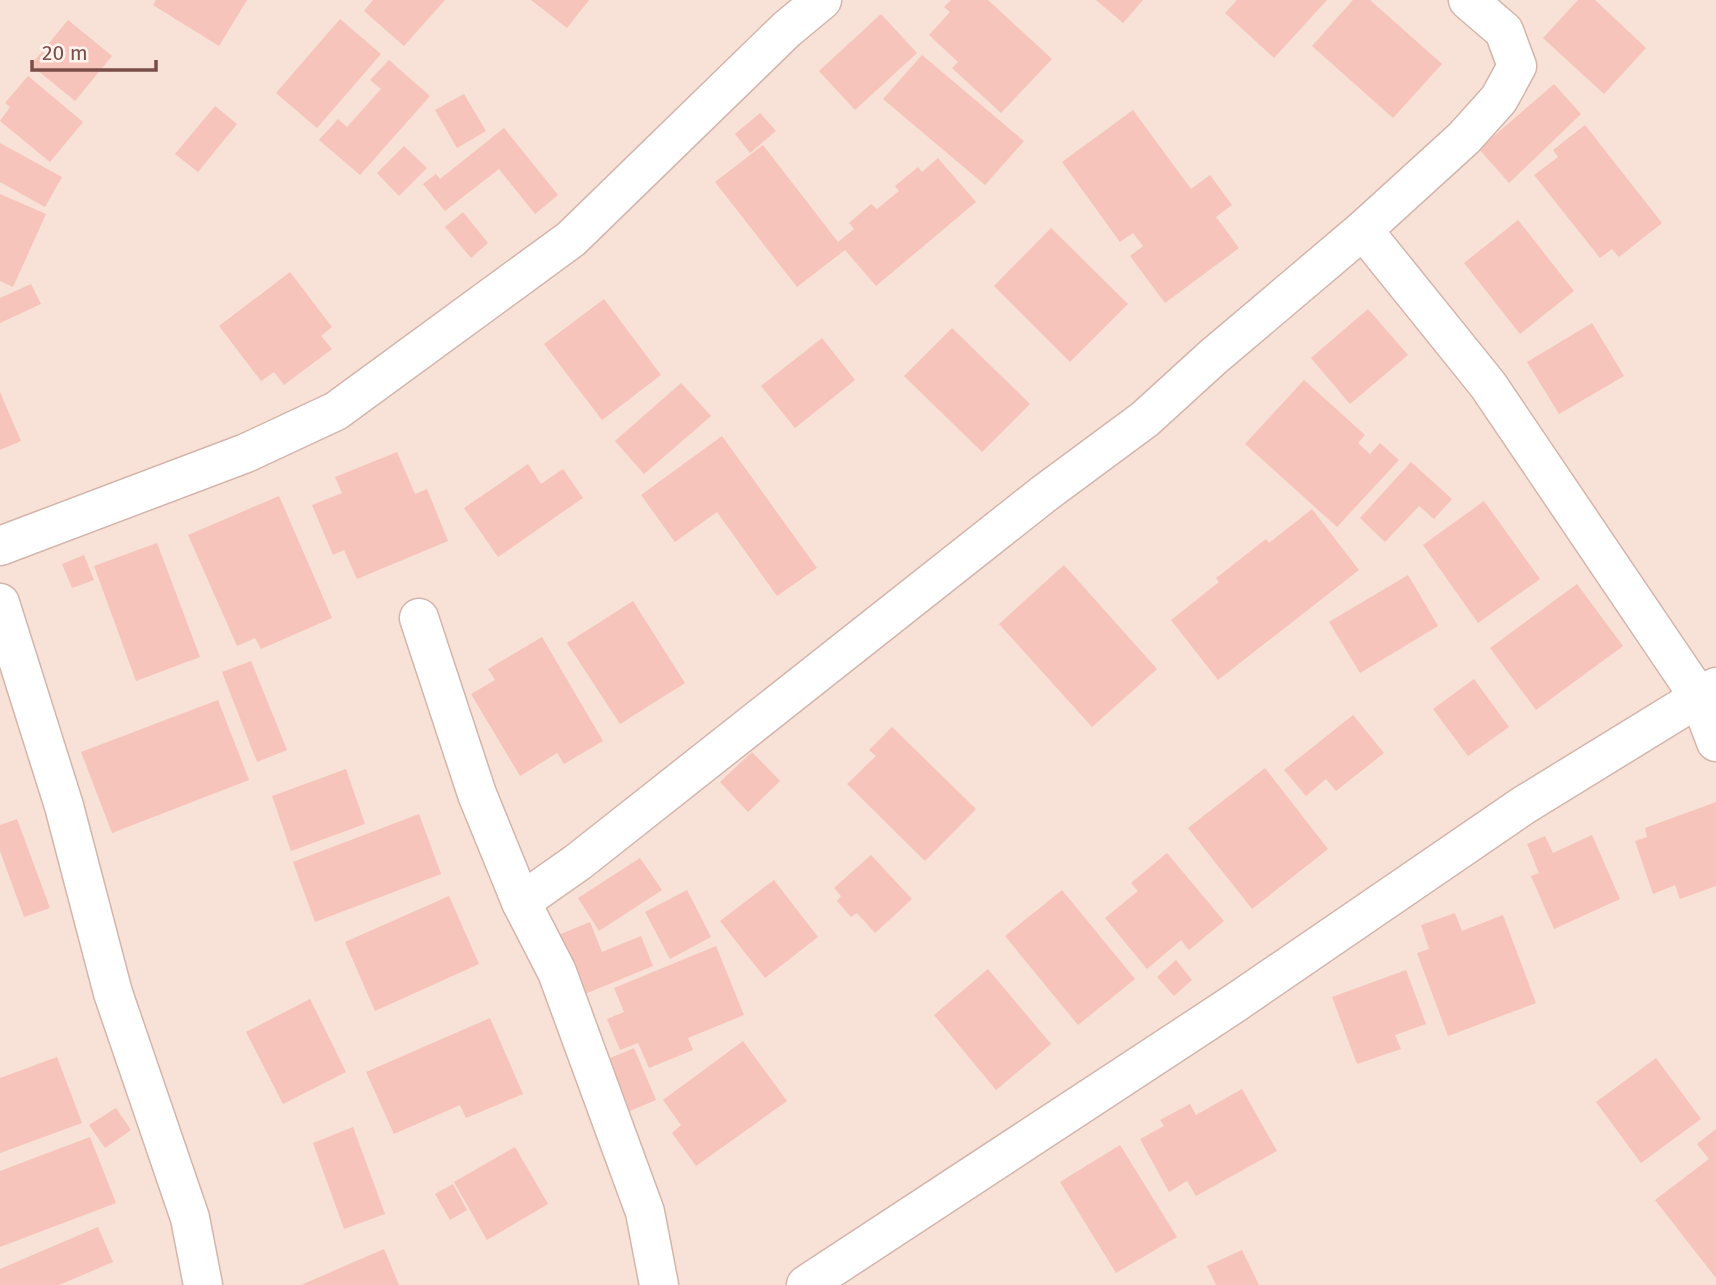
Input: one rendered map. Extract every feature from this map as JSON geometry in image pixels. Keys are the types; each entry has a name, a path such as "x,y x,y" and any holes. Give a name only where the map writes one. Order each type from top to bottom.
{"street":[{"path":"0,546 246,453 336,411 571,239 787,29 822,0"},
{"path":"521,902 578,862 1045,493 1145,419 1222,349 1363,230 1464,138 1499,99 1517,66 1504,31 1468,0"},
{"path":"1363,230 1488,385 1708,692 1716,742"},
{"path":"0,603 64,806 113,993 190,1218 203,1285"},
{"path":"419,618 477,794 521,902 557,972 645,1212 659,1285"},
{"path":"806,1285 1235,1003 1524,806 1708,692"}],"shaded area":[{"path":"0,0 1716,0 1716,1285 0,1285"}],"building":[{"path":"156,0 247,0 219,46 153,5"},
{"path":"373,0 445,0 404,46 364,11"},
{"path":"531,0 589,0 567,28"},
{"path":"951,0 988,0 1052,59 1001,113 952,68 958,62 929,35 950,12 944,7"},
{"path":"1096,0 1143,0 1123,23"},
{"path":"1237,0 1327,0 1274,58 1225,13"},
{"path":"1353,0 1370,0 1442,64 1393,118 1312,46"},
{"path":"1578,0 1595,0 1646,48 1604,94 1543,38"},
{"path":"881,14 917,53 855,110 819,71"},
{"path":"340,19 381,54 317,128 276,93"},
{"path":"68,20 112,56 75,101 31,65"},
{"path":"922,55 1024,141 985,185 883,99"},
{"path":"389,60 430,96 360,175 319,140 338,119 347,127 381,89 370,80"},
{"path":"28,76 83,122 50,162 0,121 10,107 5,103"},
{"path":"1554,84 1581,114 1509,183 1479,149"},
{"path":"464,94 486,131 457,148 435,110"},
{"path":"215,106 237,124 198,172 175,154"},
{"path":"1133,110 1191,189 1210,175 1232,205 1216,217 1239,248 1165,303 1130,256 1143,246 1133,233 1120,242 1062,162"},
{"path":"760,113 776,131 750,153 735,134"},
{"path":"1585,125 1662,223 1619,257 1612,249 1600,258 1534,175 1558,157 1553,150"},
{"path":"504,128 558,195 535,214 499,169 445,211 423,184 436,174 440,179"},
{"path":"0,143 62,177 45,207 0,182"},
{"path":"763,145 838,242 854,229 849,223 871,204 877,209 899,191 895,186 918,167 922,172 938,158 976,202 876,286 845,250 797,287 715,182"},
{"path":"404,146 427,168 399,196 377,173"},
{"path":"0,194 46,214 13,287 0,281"},
{"path":"463,212 488,243 471,258 445,227"},
{"path":"1518,220 1574,291 1520,334 1464,263"},
{"path":"1051,228 1128,304 1070,362 994,286"},
{"path":"290,272 332,327 321,336 332,349 284,385 274,372 261,381 219,326"},
{"path":"31,284 41,304 0,323 0,298"},
{"path":"604,299 661,375 602,420 544,344"},
{"path":"1368,309 1408,355 1350,404 1311,358"},
{"path":"1592,323 1624,376 1559,414 1527,362"},
{"path":"952,328 1030,404 982,452 904,376"},
{"path":"822,338 855,380 795,428 761,386"},
{"path":"1304,380 1365,435 1358,443 1370,454 1380,443 1399,460 1337,527 1245,444"},
{"path":"681,383 711,416 644,474 615,441"},
{"path":"0,392 21,441 0,450"},
{"path":"722,436 817,568 777,596 717,512 675,542 641,495"},
{"path":"397,452 415,494 427,489 448,541 357,579 344,550 333,555 312,505 342,493 335,477"},
{"path":"1411,462 1452,499 1434,519 1419,506 1385,542 1360,518"},
{"path":"528,464 541,484 563,469 583,498 498,557 464,508"},
{"path":"279,496 332,618 261,649 255,638 237,646 188,535"},
{"path":"1484,501 1540,579 1478,623 1423,545"},
{"path":"1312,509 1359,570 1218,680 1171,620 1219,582 1216,578 1266,539 1269,543"},
{"path":"157,543 200,657 136,681 94,566"},
{"path":"84,555 94,580 72,588 62,564"},
{"path":"1064,565 1157,669 1092,727 999,624"},
{"path":"1408,575 1438,626 1360,673 1329,622"},
{"path":"1577,584 1623,646 1536,710 1490,648"},
{"path":"633,601 685,683 620,724 567,643"},
{"path":"542,637 603,741 564,764 557,753 520,776 471,694 495,680 488,669"},
{"path":"251,661 287,750 257,762 222,672"},
{"path":"1474,679 1509,727 1468,756 1433,709"},
{"path":"218,700 249,780 112,833 81,752"},
{"path":"1353,715 1384,753 1336,791 1326,779 1306,796 1284,770"},
{"path":"892,727 976,809 925,861 847,784 876,756 869,750"},
{"path":"752,752 780,781 748,812 720,782"},
{"path":"1265,768 1328,849 1252,909 1188,828"},
{"path":"346,769 365,824 291,851 272,796"},
{"path":"1716,802 1716,886 1680,899 1675,885 1653,894 1635,841 1647,837 1645,828"},
{"path":"419,814 441,874 315,922 293,862"},
{"path":"17,819 50,908 24,917 0,851 0,825"},
{"path":"1592,835 1620,899 1554,929 1531,876 1539,873 1527,844 1545,836 1553,853"},
{"path":"1167,853 1224,921 1189,950 1181,940 1147,969 1105,918 1138,891 1131,883"},
{"path":"871,855 912,899 875,933 857,913 851,917 837,901 841,896 834,888"},
{"path":"640,858 662,890 599,931 578,898"},
{"path":"774,880 818,937 765,978 720,921"},
{"path":"687,890 711,937 670,959 645,912"},
{"path":"1062,890 1135,979 1078,1025 1005,936"},
{"path":"449,896 479,964 375,1011 345,942"},
{"path":"1455,913 1462,931 1503,915 1536,1003 1448,1036 1417,953 1429,949 1421,925"},
{"path":"590,922 602,952 641,936 653,966 580,996 556,936"},
{"path":"716,946 744,1015 688,1038 693,1050 649,1068 638,1043 620,1050 607,1019 624,1012 614,988"},
{"path":"1176,960 1192,980 1174,996 1157,977"},
{"path":"988,969 1051,1044 996,1090 934,1015"},
{"path":"1406,970 1426,1024 1395,1035 1401,1049 1357,1064 1332,997"},
{"path":"310,999 346,1072 283,1104 246,1032"},
{"path":"490,1018 523,1094 466,1118 460,1105 394,1134 366,1072"},
{"path":"743,1041 787,1101 696,1166 672,1133 681,1125 663,1100"},
{"path":"634,1048 656,1100 625,1113 603,1061"},
{"path":"57,1057 82,1123 0,1153 0,1078"},
{"path":"1656,1058 1701,1119 1641,1163 1596,1102"},
{"path":"1242,1089 1277,1151 1196,1196 1187,1181 1169,1192 1140,1139 1164,1126 1160,1120 1190,1104 1196,1115"},
{"path":"116,1108 131,1130 105,1148 89,1125"},
{"path":"353,1127 385,1214 344,1229 313,1143"},
{"path":"1716,1129 1716,1278 1655,1200 1709,1159 1697,1144"},
{"path":"90,1137 116,1203 0,1247 0,1171"},
{"path":"1120,1145 1177,1237 1116,1273 1060,1182"},
{"path":"515,1147 548,1204 487,1240 454,1182"},
{"path":"453,1184 467,1210 450,1220 435,1194"},
{"path":"98,1227 113,1262 59,1285 0,1285 0,1269"},
{"path":"384,1249 399,1285 301,1285"},
{"path":"1242,1250 1259,1285 1216,1285 1207,1266"}]}
